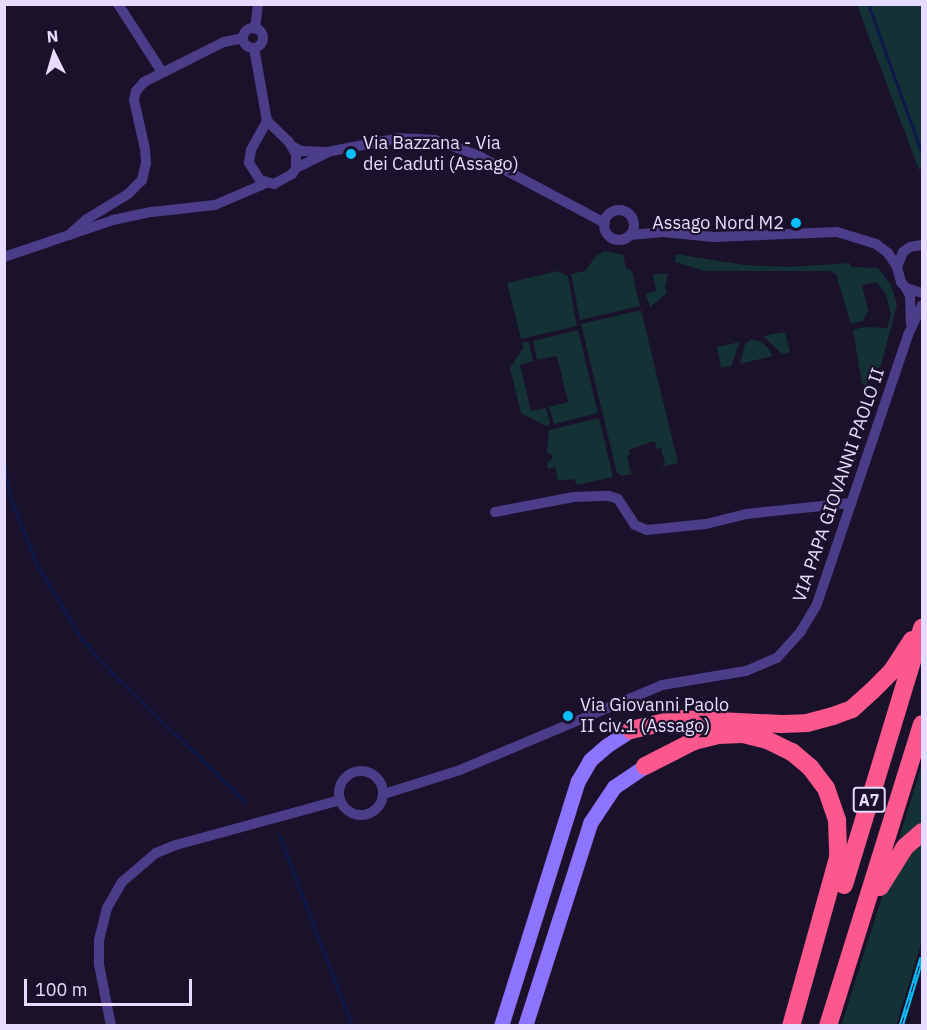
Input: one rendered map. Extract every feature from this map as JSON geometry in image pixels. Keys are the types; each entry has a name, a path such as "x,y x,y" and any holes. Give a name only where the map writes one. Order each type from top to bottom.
{"highway":[{"path":"631,730 678,718 807,723 852,709 892,671 922,623"},
{"name":"A7","path":"800,1026 922,628"},
{"name":"A7","path":"828,1026 922,724"},
{"path":"645,766 702,739 743,734 763,738 792,752 813,770 826,788 837,820 838,858 791,1026"},
{"path":"857,931 895,859 922,832"}],"main road":[{"path":"501,1026 578,781 590,760 606,746 631,730"},
{"path":"525,1026 590,823 614,788 645,766"}],"street":[{"path":"118,4 162,72"},
{"path":"255,29 258,4"},
{"path":"255,29 262,34 263,40 254,48 246,46 243,38 247,30 255,29"},
{"path":"69,235 87,219 128,194 142,180 146,164 145,149 136,116 134,100 136,91 144,82 162,72 224,42 243,38"},
{"path":"254,48 267,121 283,138 301,151 327,153"},
{"path":"238,195 251,169 250,150 258,141 267,121"},
{"path":"258,141 270,135 283,138"},
{"path":"251,169 260,180 274,184 287,179 296,168 327,153 399,138 435,140 477,155 605,223"},
{"path":"294,147 296,168"},
{"path":"4,257 132,215 216,205 266,183"},
{"path":"623,211 633,221 630,235 622,240 612,239 606,232 605,223 610,214 623,211"},
{"name":"VIA PAPA GIOVANNI PAOLO II","path":"630,235 663,232 714,237 837,232 876,244 888,253 910,296 911,327"},
{"path":"897,267 903,252 922,245"},
{"path":"906,288 922,293"},
{"name":"VIA PAPA GIOVANNI PAOLO II","path":"384,794 460,770 662,685 746,671 777,658 801,631 817,604 911,327 922,305"},
{"path":"495,512 574,497 609,496 618,499 635,525 647,530 706,524 746,514 851,503"},
{"path":"360,771 377,777 384,794 378,808 364,815 350,811 340,800 343,780 360,771"},
{"path":"111,1026 99,964 99,940 107,908 122,882 156,853 176,844 340,800"}],"green space":[{"path":"857,5 922,5 922,169 919,170"},
{"path":"605,251 623,255 626,268 632,271 640,306 580,320 571,274 585,271 596,256"},
{"path":"676,254 744,265 789,267 850,263 851,267 878,268 891,285 897,305 880,368 875,367 865,387 862,383 853,330 864,327 887,328 891,315 886,294 877,282 862,285 868,311 863,321 851,324 836,274 830,271 705,271 675,262"},
{"path":"558,271 568,276 577,326 521,339 507,283"},
{"path":"668,273 665,287 667,293 650,307 646,294 656,291 653,275"},
{"path":"641,310 678,463 660,467 665,464 661,448 656,449 655,442 651,442 629,450 630,455 627,456 631,473 636,473 622,476 617,473 581,324"},
{"path":"578,330 598,413 554,424 549,407 568,402 557,356 537,360 533,341"},
{"path":"785,332 790,352 782,354 763,336"},
{"path":"751,339 762,342 772,356 740,364 745,344"},
{"path":"529,342 533,361 520,365 531,411 546,408 550,424 546,426 521,413 510,368 523,348 522,343"},
{"path":"740,342 731,366 721,368 717,347"},
{"path":"599,418 613,477 577,485 574,479 558,481 555,467 548,469 547,463 553,458 547,453 549,430"},
{"path":"922,764 922,827 903,842 899,839"},
{"path":"922,837 922,941 896,1025 841,1026 887,881"}],"waterway":[{"path":"868,4 922,154"},
{"path":"4,463 10,497 37,565 82,640 114,675 245,802"},
{"path":"279,835 352,1026"}],"railway":[{"path":"901,1026 922,957"}],"place":[{"name":"Via Bazzana - Via dei Caduti (Assago)","path":"351,154"},
{"name":"Assago Nord M2","path":"796,223"},
{"name":"Via Giovanni Paolo II civ.1 (Assago)","path":"568,716"}]}
